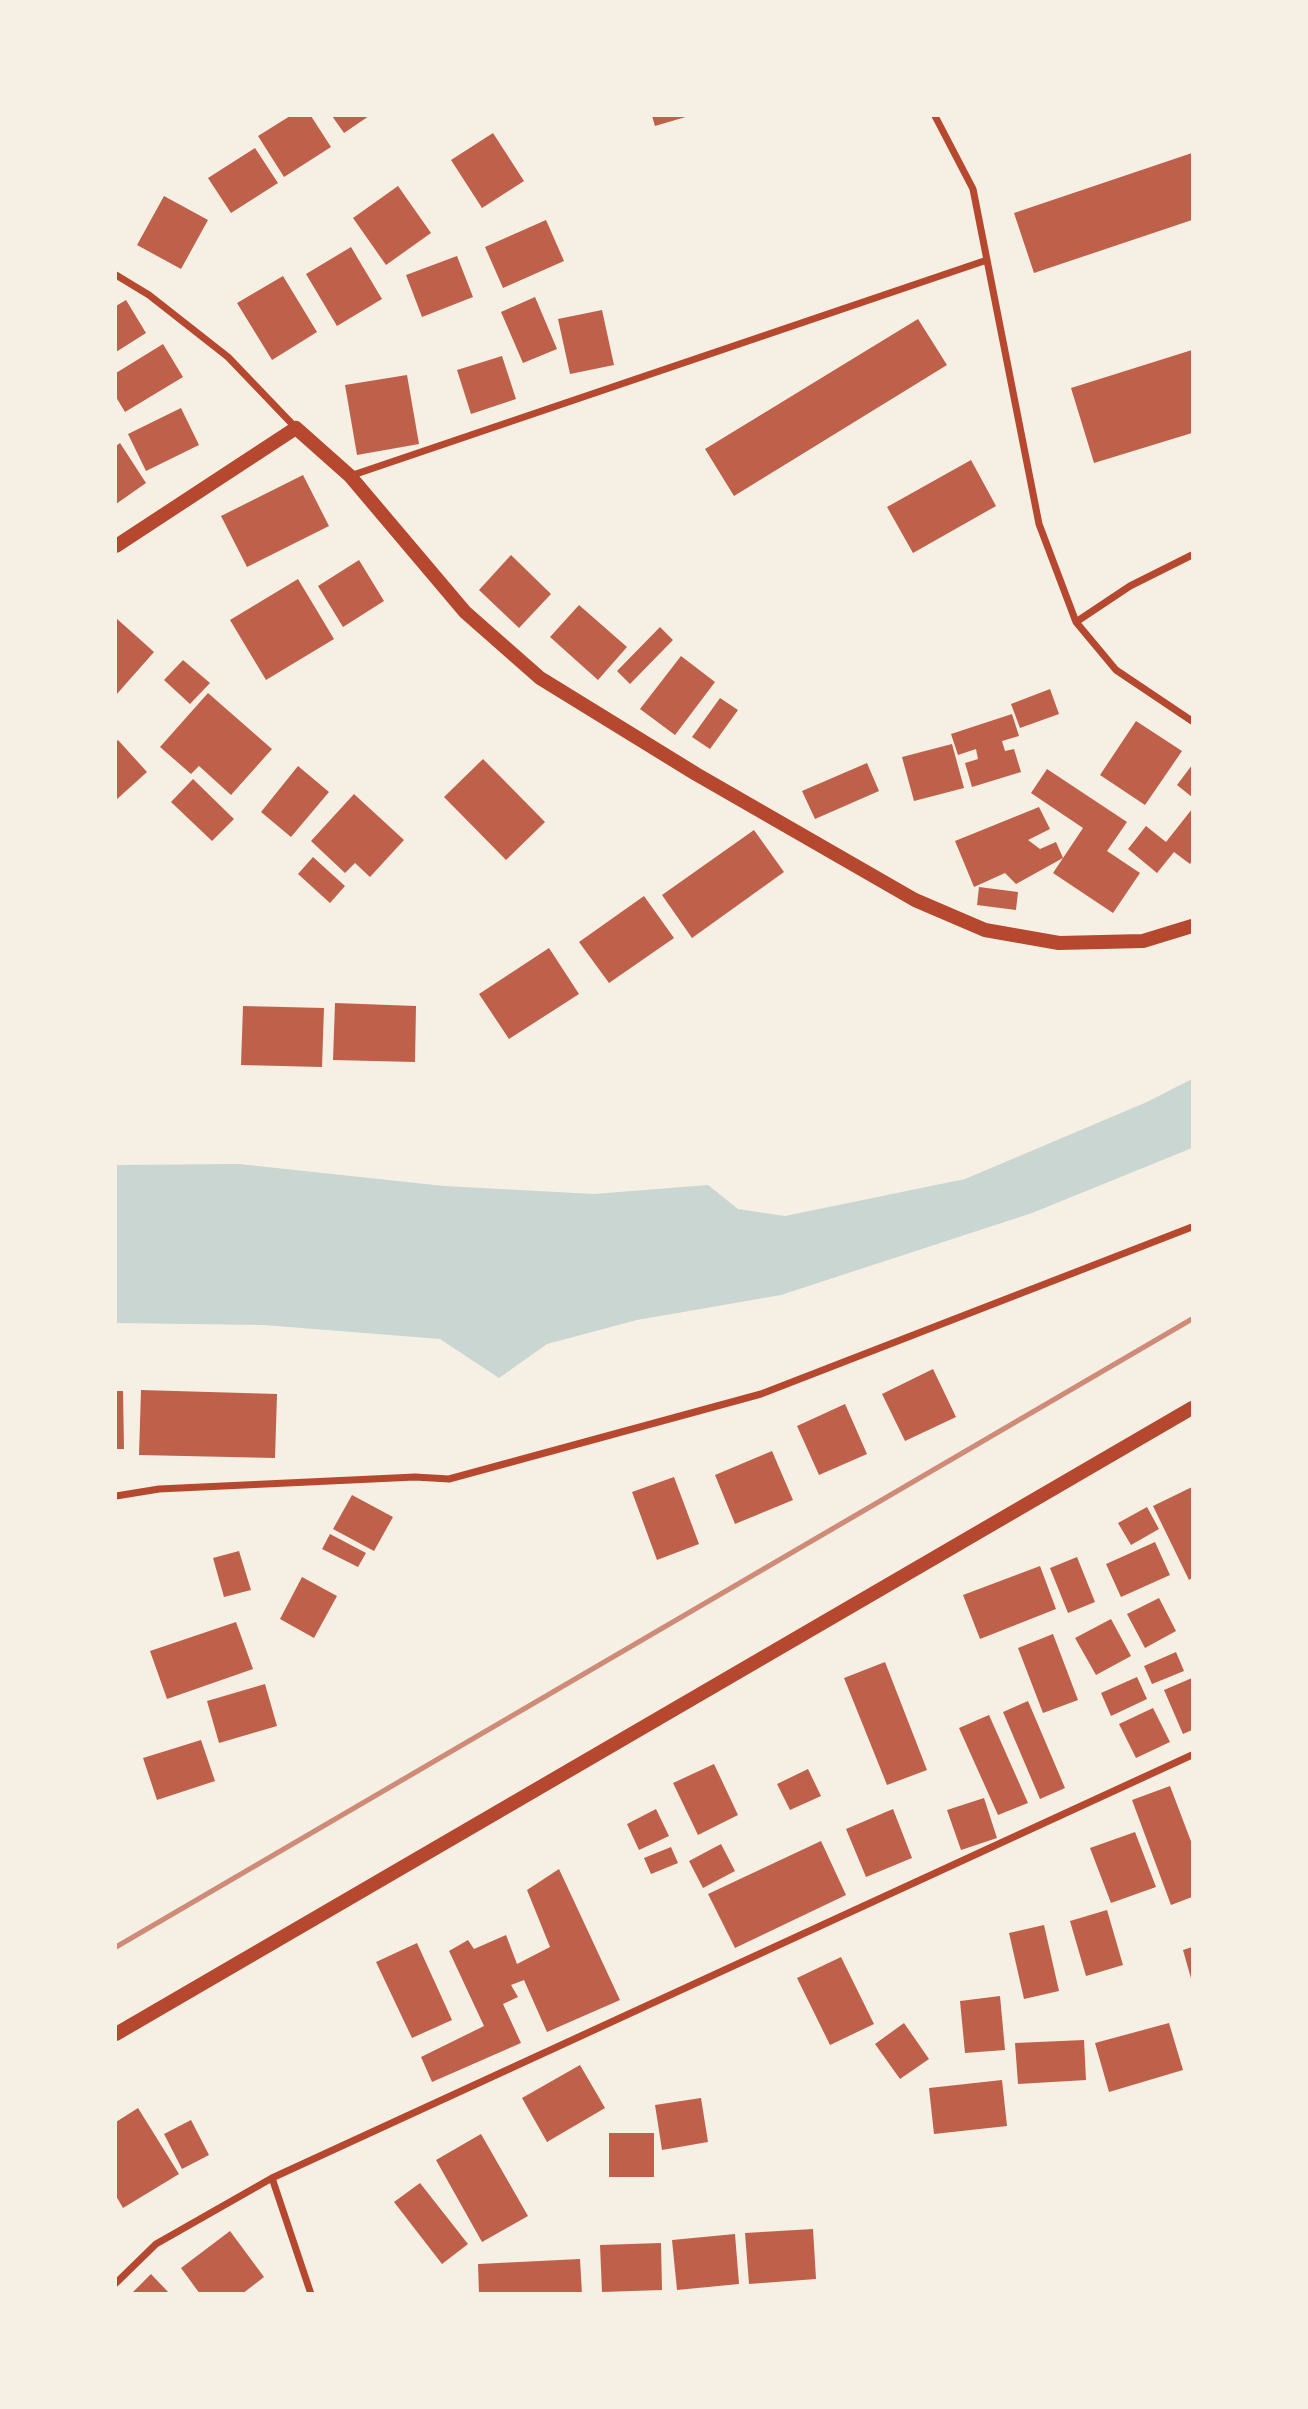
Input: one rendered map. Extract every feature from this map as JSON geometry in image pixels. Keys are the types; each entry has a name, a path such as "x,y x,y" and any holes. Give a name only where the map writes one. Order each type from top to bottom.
{"main road":[{"path":"116,546 296,428 350,475 466,612 540,678 696,774 915,900 985,930 1059,943 1143,941 1192,926"},
{"path":"116,2034 1192,1408"}],"street":[{"path":"935,116 973,189 1039,524 1076,622 1116,670 1192,721"},
{"path":"350,475 987,260"},
{"path":"116,275 149,295 228,357 296,428"},
{"path":"1076,622 1130,586 1192,555"},
{"path":"116,1496 159,1489 415,1477 449,1479 761,1394 1192,1227"},
{"path":"116,2283 156,2244 272,2178 1192,1755"},
{"path":"272,2178 311,2294"}],"shaded area":[{"path":"1192,1079 1192,1148 1032,1213 781,1295 637,1320 547,1344 499,1378 440,1339 264,1325 116,1323 116,1165 239,1164 444,1186 594,1194 708,1185 738,1209 785,1216 965,1179 1147,1102"}],"building":[{"path":"290,116 311,116 331,147 284,177 258,136"},
{"path":"332,116 369,116 344,133"},
{"path":"652,116 689,116 655,126"},
{"path":"493,133 524,181 482,208 451,160"},
{"path":"255,148 278,183 231,213 208,178"},
{"path":"1192,153 1192,220 1034,273 1014,213"},
{"path":"398,186 431,233 386,265 353,218"},
{"path":"164,196 208,220 181,269 137,245"},
{"path":"546,220 564,261 503,288 485,247"},
{"path":"351,247 382,299 337,326 306,274"},
{"path":"457,256 473,297 422,317 406,275"},
{"path":"283,276 317,332 272,360 237,303"},
{"path":"535,297 557,349 523,363 501,312"},
{"path":"126,300 146,333 116,352 116,306"},
{"path":"602,310 614,365 570,374 558,319"},
{"path":"918,319 947,365 734,496 705,449"},
{"path":"163,344 183,377 125,412 116,397 116,373"},
{"path":"1192,350 1192,433 1094,463 1071,388"},
{"path":"502,356 516,399 471,414 457,370"},
{"path":"407,375 419,444 357,455 345,385"},
{"path":"181,408 199,445 146,471 128,434"},
{"path":"120,443 146,483 116,504 116,446"},
{"path":"971,460 996,506 913,553 887,507"},
{"path":"303,475 329,526 247,567 221,516"},
{"path":"511,555 551,594 519,628 479,590"},
{"path":"359,560 384,601 343,627 318,586"},
{"path":"298,579 334,639 266,680 230,620"},
{"path":"579,605 627,647 598,680 550,637"},
{"path":"116,618 154,652 116,695"},
{"path":"660,627 673,640 630,684 617,671"},
{"path":"681,656 715,682 675,735 640,709"},
{"path":"183,660 210,683 190,704 164,680"},
{"path":"1050,689 1059,714 1020,728 1011,704"},
{"path":"208,693 272,749 231,795 199,766 191,774 160,747"},
{"path":"720,698 738,710 710,749 692,737"},
{"path":"1012,714 1019,736 1002,741 1005,751 1014,749 1021,772 972,787 965,763 978,759 976,749 958,755 951,734"},
{"path":"1136,721 1182,751 1145,805 1100,775"},
{"path":"118,740 147,772 116,800 116,742"},
{"path":"952,744 964,788 914,801 902,757"},
{"path":"483,759 545,822 506,860 444,797"},
{"path":"867,763 879,791 815,819 802,791"},
{"path":"1192,765 1192,797 1177,785"},
{"path":"298,766 329,792 291,837 261,812"},
{"path":"1047,769 1127,822 1107,851 1140,873 1113,913 1053,873 1083,828 1031,793"},
{"path":"193,779 234,819 212,841 171,802"},
{"path":"354,794 404,840 370,877 355,863 345,873 311,841"},
{"path":"1039,807 1050,829 1028,840 1040,849 1056,842 1063,858 1016,884 1005,873 974,887 955,841"},
{"path":"1192,809 1190,864 1174,852 1157,873 1128,849 1146,826 1166,842"},
{"path":"754,830 784,872 692,938 662,895"},
{"path":"313,857 345,886 330,903 298,874"},
{"path":"979,887 1018,892 1016,910 977,905"},
{"path":"644,896 674,938 609,983 579,942"},
{"path":"549,948 579,994 509,1039 479,994"},
{"path":"335,1003 416,1006 415,1062 333,1060"},
{"path":"243,1006 324,1008 322,1067 241,1065"},
{"path":"933,1369 956,1417 905,1441 882,1394"},
{"path":"141,1390 277,1394 275,1458 139,1455"},
{"path":"116,1391 123,1391 124,1449 116,1449"},
{"path":"845,1404 867,1454 819,1475 797,1426"},
{"path":"772,1451 793,1500 735,1524 715,1475"},
{"path":"674,1477 699,1544 657,1560 632,1492"},
{"path":"1192,1487 1192,1578 1189,1580 1153,1506"},
{"path":"352,1495 393,1517 374,1551 333,1529"},
{"path":"1147,1507 1159,1529 1131,1545 1118,1523"},
{"path":"330,1534 366,1553 358,1567 322,1549"},
{"path":"1155,1542 1170,1575 1121,1597 1106,1564"},
{"path":"239,1551 251,1590 224,1597 213,1558"},
{"path":"1077,1557 1095,1602 1068,1613 1050,1568"},
{"path":"1040,1566 1056,1609 980,1639 963,1595"},
{"path":"302,1577 337,1596 314,1638 280,1619"},
{"path":"1159,1598 1176,1631 1145,1648 1127,1614"},
{"path":"1111,1619 1131,1656 1096,1675 1075,1638"},
{"path":"236,1622 253,1669 167,1699 150,1651"},
{"path":"1053,1634 1078,1700 1043,1713 1018,1648"},
{"path":"1176,1652 1184,1671 1152,1684 1144,1666"},
{"path":"885,1662 927,1770 887,1785 844,1678"},
{"path":"1137,1677 1147,1699 1111,1716 1101,1693"},
{"path":"1192,1678 1192,1730 1183,1734 1164,1690"},
{"path":"265,1684 277,1726 219,1743 207,1701"},
{"path":"1028,1701 1065,1788 1040,1799 1003,1712"},
{"path":"1153,1708 1170,1742 1136,1758 1119,1724"},
{"path":"989,1715 1028,1803 998,1815 959,1728"},
{"path":"201,1740 215,1781 157,1800 143,1758"},
{"path":"714,1764 738,1815 698,1835 673,1783"},
{"path":"808,1769 821,1796 790,1810 777,1784"},
{"path":"1170,1786 1192,1844 1192,1897 1171,1905 1132,1800"},
{"path":"984,1798 997,1838 961,1850 947,1810"},
{"path":"656,1809 669,1836 639,1850 627,1824"},
{"path":"893,1809 912,1858 866,1877 846,1829"},
{"path":"1135,1832 1156,1887 1111,1903 1090,1848"},
{"path":"821,1841 846,1895 735,1948 708,1894"},
{"path":"721,1844 735,1871 703,1888 689,1861"},
{"path":"671,1847 678,1863 651,1874 644,1858"},
{"path":"559,1869 620,2000 547,2032 524,1980 511,1985 518,1997 503,2004 521,2043 432,2082 421,2057 484,2026 449,1951 468,1940 474,1949 506,1935 517,1964 550,1947 527,1890"},
{"path":"1107,1910 1123,1965 1086,1976 1070,1921"},
{"path":"1044,1925 1059,1991 1024,1999 1009,1933"},
{"path":"417,1943 452,2020 412,2038 376,1962"},
{"path":"1192,1947 1192,1982 1183,1950"},
{"path":"841,1957 874,2024 830,2045 797,1978"},
{"path":"1000,1996 1005,2050 965,2053 960,2001"},
{"path":"904,2023 929,2059 900,2079 875,2044"},
{"path":"1169,2023 1183,2070 1109,2092 1095,2043"},
{"path":"1084,2040 1086,2080 1018,2084 1015,2043"},
{"path":"580,2065 605,2108 547,2142 522,2098"},
{"path":"1002,2080 1007,2126 934,2134 929,2088"},
{"path":"701,2098 708,2142 662,2150 655,2105"},
{"path":"138,2108 179,2174 123,2208 116,2196 116,2122"},
{"path":"191,2120 209,2155 182,2169 164,2134"},
{"path":"609,2133 654,2133 654,2177 609,2177"},
{"path":"481,2134 528,2216 482,2242 436,2160"},
{"path":"420,2183 468,2244 442,2264 394,2202"},
{"path":"813,2229 816,2279 749,2284 745,2233"},
{"path":"230,2231 264,2277 242,2294 200,2294 181,2268"},
{"path":"735,2234 739,2284 677,2290 672,2240"},
{"path":"661,2243 662,2290 602,2292 600,2245"},
{"path":"580,2259 582,2294 479,2294 478,2264"},
{"path":"151,2274 170,2294 131,2294"}],"railway":[{"path":"116,1947 1192,1319"}]}
